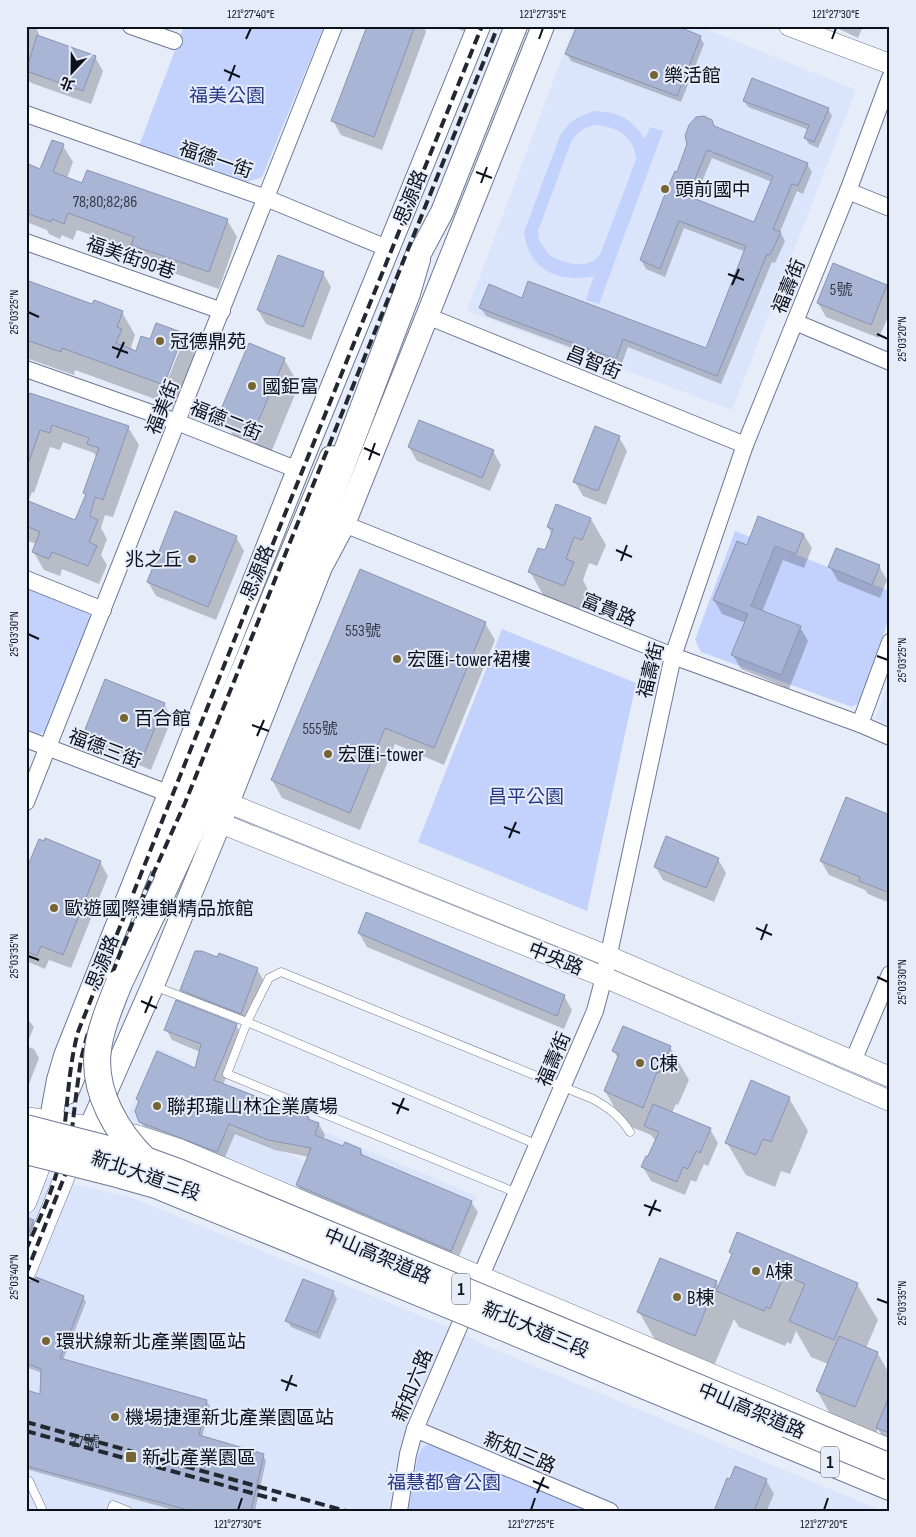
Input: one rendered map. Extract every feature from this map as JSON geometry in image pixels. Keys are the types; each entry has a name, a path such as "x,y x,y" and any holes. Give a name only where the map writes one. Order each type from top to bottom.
{"highway":[{"path":"290,1239 231,1211 167,1177 148,1163 120,1131 108,1110 97,1069 98,1049 104,1023 119,983 171,874 262,668 303,567 390,338 417,259"},
{"name":"中山高架道路","path":"26,1128 131,1155 178,1172 890,1467"},
{"path":"33,1154 75,1159"},
{"name":"中山高架道路","path":"33,1154 156,1185 890,1487"}],"main road":[{"name":"思源路","path":"52,1122 54,1099 65,1056 298,470 479,26"},
{"name":"思源路","path":"321,567 334,514 420,298 442,212 516,26"},
{"name":"思源路","path":"75,1159 153,985 224,813 321,567 344,524 544,26"},
{"path":"415,183 460,165"},
{"name":"思源路","path":"33,1154 67,1092 401,290 442,212"},
{"name":"1","path":"26,1119 52,1122"},
{"name":"新北大道三段","path":"52,1122 90,1127 137,1138 180,1152 890,1452"},
{"name":"新北大道三段","path":"52,1122 75,1159 158,1176 890,1499"},
{"name":"新北大道三段","path":"465,1310 890,1477"}],"street":[{"path":"131,26 174,42"},
{"name":"福美街","path":"26,802 334,26"},
{"path":"789,26 890,64"},
{"name":"福壽街","path":"479,1279 595,1011 673,656 745,445 848,191 890,78"},
{"name":"福德一街","path":"26,114 266,198 389,249"},
{"path":"848,191 890,208"},
{"name":"福美街90巷","path":"26,242 222,310"},
{"name":"昌智街","path":"427,316 745,445"},
{"path":"795,322 890,362"},
{"name":"福德二街","path":"26,369 177,422 298,470"},
{"name":"富貴路","path":"344,524 673,656 860,724 890,737"},
{"path":"26,580 102,610"},
{"path":"860,724 890,642"},
{"name":"福德三街","path":"26,739 170,794"},
{"name":"中央路","path":"224,813 608,956 890,1077"},
{"name":"中央路","path":"224,813 890,1101"},
{"path":"853,1061 890,974"},
{"path":"26,1203 33,1154"},
{"path":"26,1271 75,1159"},
{"name":"新知六路","path":"399,1511 408,1454 415,1430 479,1279"},
{"name":"新知三路","path":"415,1430 610,1511"}],"lane":[{"path":"517,1194 227,1074 247,1022 269,978 281,972 592,1099 611,1110 622,1120 630,1132"},
{"path":"153,985 247,1022 538,1145"},
{"path":"26,1480 29,1481 43,1511"},
{"path":"111,1511 113,1505 128,1511"}],"shaded area":[{"name":"頭前國中","path":"574,26 699,26 856,90 732,410 467,311"},
{"path":"890,681 890,725 875,719"},
{"path":"157,1048 192,1063 180,1108 305,1161 318,1129 476,1196 450,1258 139,1127 128,1116"},
{"path":"26,1173 130,1197 458,1331 489,1347 883,1511 26,1511"}],"green space":[{"name":"福美公園","path":"184,26 324,26 262,177 247,182 139,146"},
{"path":"594,111 611,113 624,118 635,126 645,139 650,127 663,131 599,304 586,300 594,276 569,278 548,271 539,265 532,256 524,232 560,136 574,120","holes":["594,125 617,130 623,134 632,145 636,160 600,255 593,261 585,264 561,261 549,255 539,240 538,231 571,142 583,129"]},
{"path":"735,531 890,591 890,616 859,703 852,707 701,652 695,640"},
{"path":"26,588 89,614 92,623 47,732 38,734 26,730"},
{"name":"昌平公園","path":"502,629 636,683 587,911 418,842"},
{"name":"福慧都會公園","path":"427,1445 434,1445 592,1511 408,1511 418,1456 421,1449"}],"building":[{"path":"367,26 415,26 374,137 331,121"},
{"name":"樂活館","path":"577,26 677,26 701,36 677,96 565,54"},
{"path":"37,35 96,56 83,91 26,71"},
{"path":"752,78 829,108 814,142 804,138 809,125 743,101"},
{"path":"704,116 712,120 714,126 808,163 798,186 792,184 773,229 781,232 770,255 767,254 717,376 623,339 616,359 479,308 489,284 522,298 528,281 706,348 746,246 679,221 660,269 640,260 665,194 675,171 677,172 687,144 685,136 689,125 696,117","holes":["707,150 773,176 754,222 688,196"]},
{"path":"52,140 64,144 53,172 82,183 87,170 228,219 209,272 131,245 134,237 68,213 64,224 52,219 51,222 26,213 26,163 40,169"},
{"path":"278,255 324,272 303,327 257,310"},
{"path":"833,263 887,285 871,325 817,303"},
{"path":"26,280 92,304 94,300 123,311 117,327 122,329 116,343 136,351 141,336 150,339 156,323 184,333 164,385 62,348 61,352 26,340"},
{"name":"國鉅富","path":"249,343 285,358 255,429 219,414"},
{"path":"30,393 129,426 103,500 95,497 90,516 98,520 89,542 97,546 88,566 52,552 49,559 32,552 40,532 26,526 26,500 75,520 86,494 83,493 99,448 87,444 89,438 52,425 50,433 40,430 28,464 26,463 26,403"},
{"path":"419,420 494,450 482,478 408,447"},
{"path":"595,426 620,436 598,491 573,482"},
{"path":"556,504 591,518 582,540 574,537 566,559 574,562 564,586 528,572 538,548 545,550 553,529 547,527"},
{"name":"兆之丘","path":"175,511 237,536 208,607 147,582"},
{"path":"758,516 804,534 796,554 775,546 751,606 801,626 781,675 731,655 748,614 713,600 737,541 747,545"},
{"path":"836,548 880,565 872,585 828,567"},
{"name":"宏匯i-tower裙樓","path":"360,569 486,622 434,748 385,728 350,813 271,780"},
{"name":"百合館","path":"105,679 165,703 143,757 84,732"},
{"path":"846,797 890,815 890,893 859,881 860,877 820,861"},
{"path":"666,836 719,858 706,888 654,867"},
{"name":"歐遊國際連鎖精品旅館","path":"45,838 101,861 63,955 41,946 37,956 26,951 26,870 39,839 44,841"},
{"path":"366,912 565,995 557,1016 358,933"},
{"path":"195,951 202,951 217,957 219,953 258,968 241,1014 180,990"},
{"path":"176,1000 237,1024 214,1080 309,1117 308,1119 319,1123 315,1135 343,1146 345,1142 361,1149 360,1154 472,1201 451,1251 296,1185 311,1148 268,1140 229,1124 217,1152 139,1122 135,1111 139,1101 136,1099 157,1051 195,1068 201,1044 164,1030"},
{"name":"C棟","path":"623,1026 671,1046 659,1073 657,1072 643,1108 604,1091 619,1054 612,1051"},
{"path":"751,1080 790,1097 771,1142 763,1139 756,1155 725,1143"},
{"path":"653,1104 711,1128 700,1153 696,1151 688,1169 683,1167 677,1182 641,1167 659,1132 644,1126"},
{"path":"26,1217 34,1220 26,1239"},
{"path":"737,1232 858,1283 834,1340 789,1321 805,1284 784,1275 770,1309 766,1307 764,1311 716,1291 732,1254 729,1252"},
{"name":"B棟","path":"660,1258 717,1281 695,1336 637,1312"},
{"name":"機場捷運新北產業園區站","path":"36,1277 84,1296 60,1358 207,1400 199,1435 264,1454 251,1511 192,1511 26,1466 26,1390 40,1394 41,1369 26,1363 26,1283 33,1281"},
{"path":"303,1279 334,1291 317,1333 285,1321"},
{"path":"839,1336 878,1352 855,1407 816,1391"},
{"path":"890,1394 890,1433 876,1428"},
{"path":"735,1466 767,1479 754,1511 714,1511 727,1478 730,1479"}],"railway":[{"path":"26,1250 59,1165 74,1047 78,1032 482,26"},
{"path":"26,1274 67,1170 81,1059 87,1036 145,892 185,803 498,26"},
{"path":"26,1422 346,1511"},
{"path":"26,1431 277,1500"}],"place":[{"name":"樂活館","path":"654,75"},
{"name":"頭前國中","path":"665,189"},
{"name":"冠德鼎苑","path":"160,341"},
{"name":"國鉅富","path":"252,386"},
{"name":"兆之丘","path":"192,559"},
{"name":"宏匯i-tower裙樓","path":"397,659"},
{"name":"百合館","path":"124,718"},
{"name":"宏匯i-tower","path":"328,754"},
{"name":"歐遊國際連鎖精品旅館","path":"54,908"},
{"name":"C棟","path":"640,1063"},
{"name":"聯邦瓏山林企業廣場","path":"157,1106"},
{"name":"A棟","path":"756,1271"},
{"name":"B棟","path":"677,1297"},
{"name":"環狀線新北產業園區站","path":"46,1341"},
{"name":"機場捷運新北產業園區站","path":"115,1417"},
{"name":"新北產業園區","path":"131,1457"}]}
